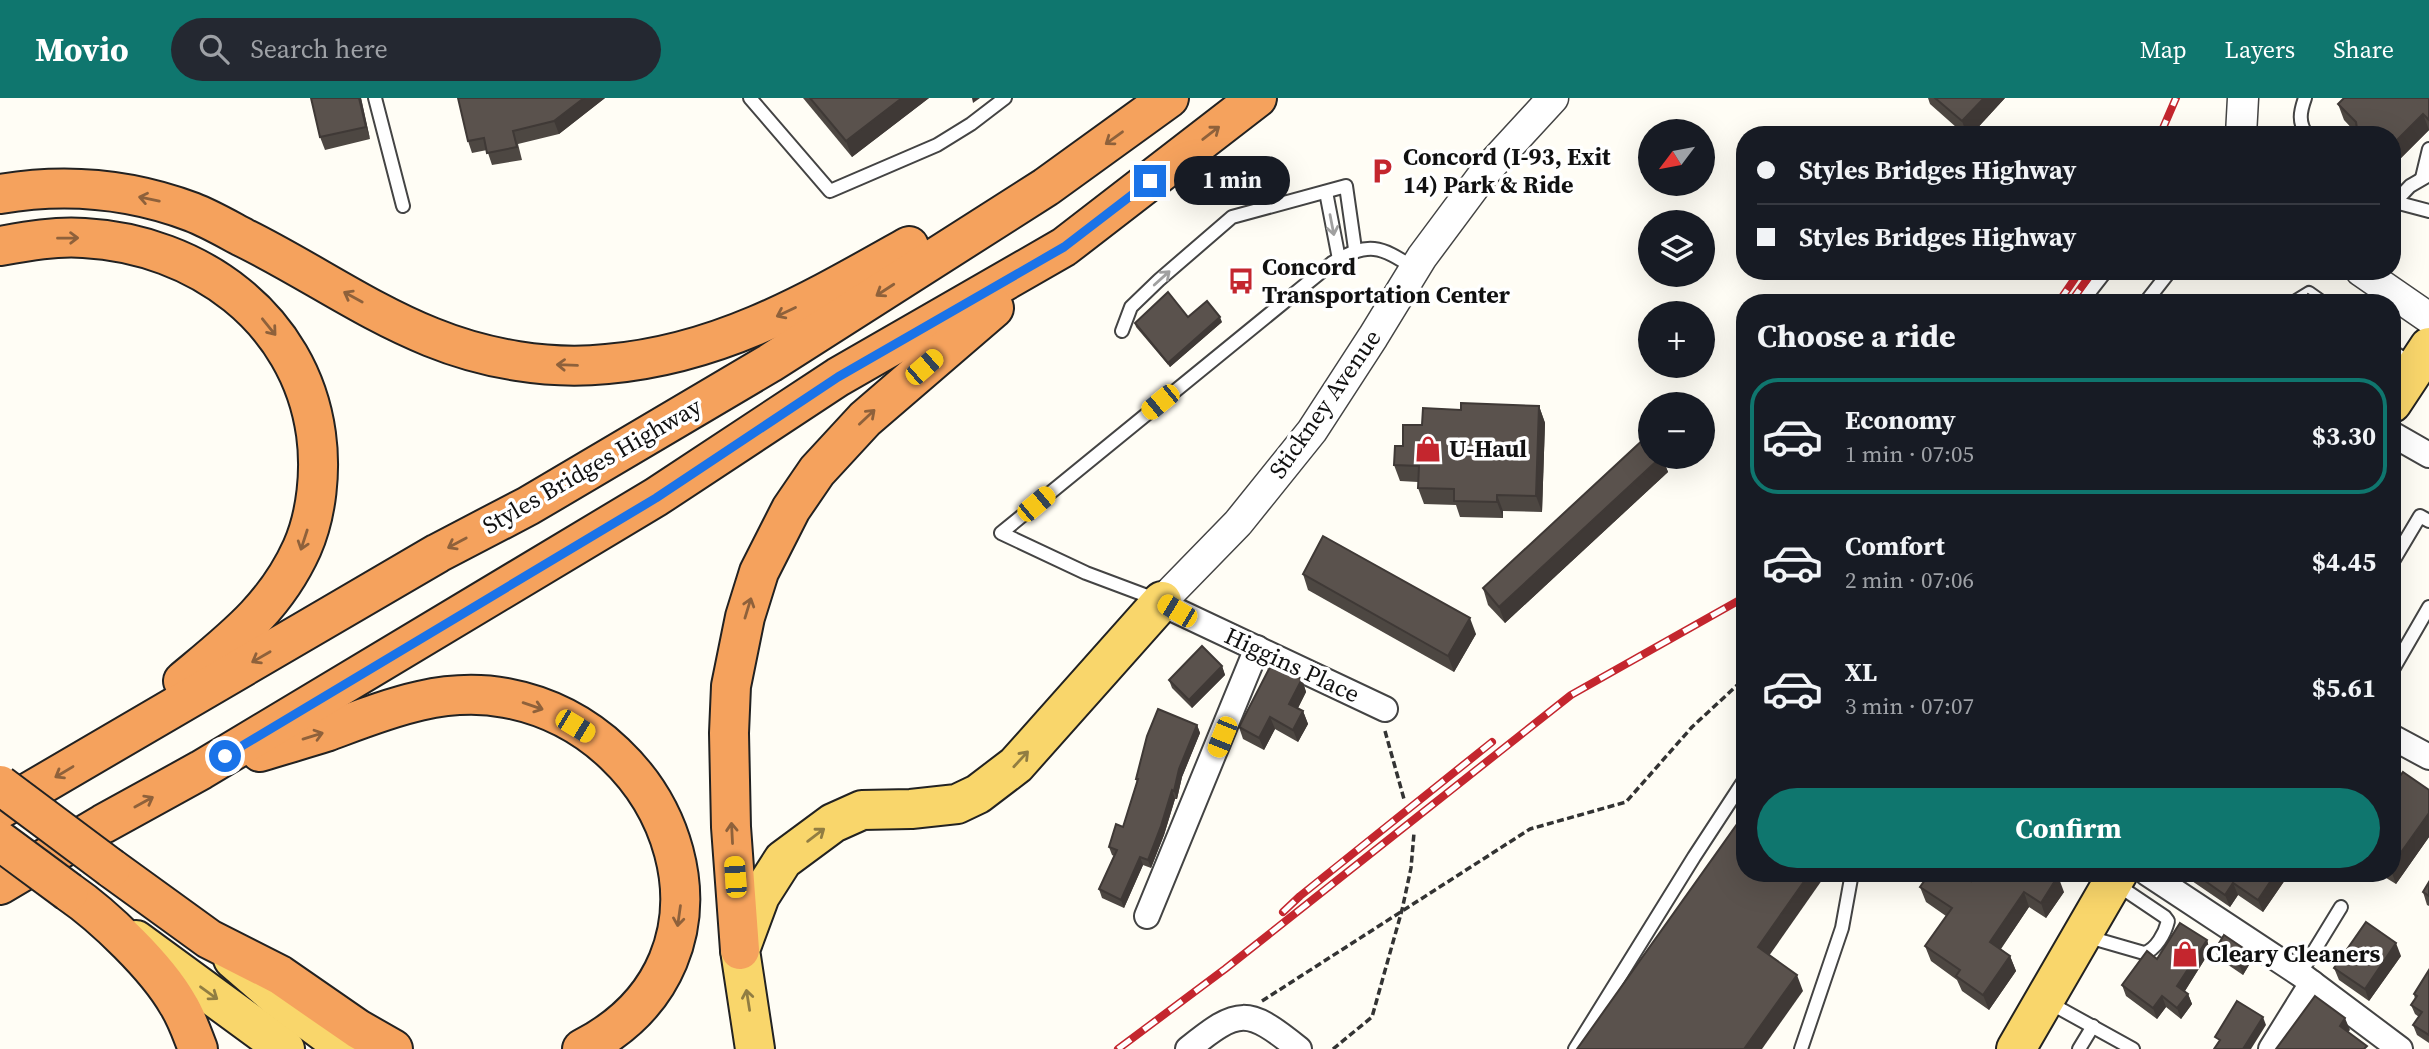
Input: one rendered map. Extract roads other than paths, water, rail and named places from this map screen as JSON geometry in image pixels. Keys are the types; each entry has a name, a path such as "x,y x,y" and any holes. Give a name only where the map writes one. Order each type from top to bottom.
{"highway":[{"name":"Styles Bridges Highway","path":"0,809 770,363 1046,187 1170,98"},
{"path":"740,950 732,827 729,733 731,686 744,617 759,572 791,509 817,471 864,418 1064,247 1257,98"},
{"path":"0,194 27,189 71,188 114,192 159,201 195,213 268,249 385,315 429,336 464,350 567,366 642,360 715,342 803,304 952,223 1046,187"},
{"path":"0,246 38,239 85,238 132,245 176,259 218,280 255,309 284,345 305,387 312,408 319,454 315,501 303,546 281,587 252,623 106,747"},
{"path":"0,885 201,771 656,498 838,377 1064,247"},
{"path":"201,771 325,732 393,706 463,695 504,698 540,708 595,737 641,783 665,825 678,863 681,910 670,956 650,994 616,1028 582,1049"},
{"path":"0,785 209,939 280,975 358,1029 393,1049"},
{"path":"0,911 25,896 97,828"},
{"path":"0,841 82,901 160,979 177,1002 198,1049"}],"main road":[{"path":"2401,381 2412,355"},
{"path":"755,1049 740,950 760,896 783,860 833,822 862,810 911,810 957,804 978,794 1016,765 1162,601"},
{"path":"2016,1049 2082,935 2122,882"},
{"path":"82,901 285,1049"},
{"path":"209,939 277,997 347,1049"}],"street":[{"name":"Stickney Avenue","path":"1162,601 1238,523 1312,431 1415,269 1486,171 1553,98"},
{"path":"2241,126 2243,98"},
{"path":"2374,280 2394,294"},
{"path":"2401,299 2429,318"},
{"path":"2401,439 2429,455"},
{"name":"Higgins Place","path":"1162,601 1377,705"},
{"path":"1147,916 1257,648"},
{"path":"2401,742 2429,757"},
{"path":"2136,882 2306,979 2400,1049"},
{"path":"2271,1049 2306,979"},
{"path":"1188,1049 1213,1028 1230,1019 1245,1017 1262,1022 1299,1049"}],"lane":[{"path":"375,98 403,206"},
{"path":"750,98 830,191 937,145 1005,98"},
{"path":"2302,126 2300,110 2305,98"},
{"path":"2401,194 2426,177 2429,149"},
{"path":"1122,331 1131,307 1232,217 1346,186 1355,249"},
{"path":"1325,192 1339,259"},
{"path":"2401,204 2429,211"},
{"path":"1162,601 1086,573 1001,533 1339,259 1355,249 1386,250 1415,269"},
{"path":"2088,294 2099,280"},
{"path":"2152,294 2163,280"},
{"path":"2401,548 2420,516 2429,522"},
{"path":"2401,655 2429,607"},
{"path":"1575,1049 1736,793"},
{"path":"1801,1049 1842,928 1850,882"},
{"path":"2082,935 2144,953 2154,949 2167,926 2165,918 2132,882"},
{"path":"2306,979 2341,907"},
{"path":"2044,1000 2133,1049"},
{"path":"2078,1049 2093,1026"}],"railway":[{"path":"2164,126 2176,98"},
{"path":"2064,294 2074,280"},
{"path":"2076,294 2087,280"},
{"path":"1118,1049 1225,969 1571,695 1736,602"},
{"path":"1283,912 1492,742"}],"place":[{"name":"Concord (I-93, Exit 14) Park & Ride","path":"1382,171"},
{"name":"Concord Transportation Center","path":"1241,281"},
{"name":"U-Haul","path":"1428,449"},
{"name":"Cleary Cleaners","path":"2185,954"}]}
